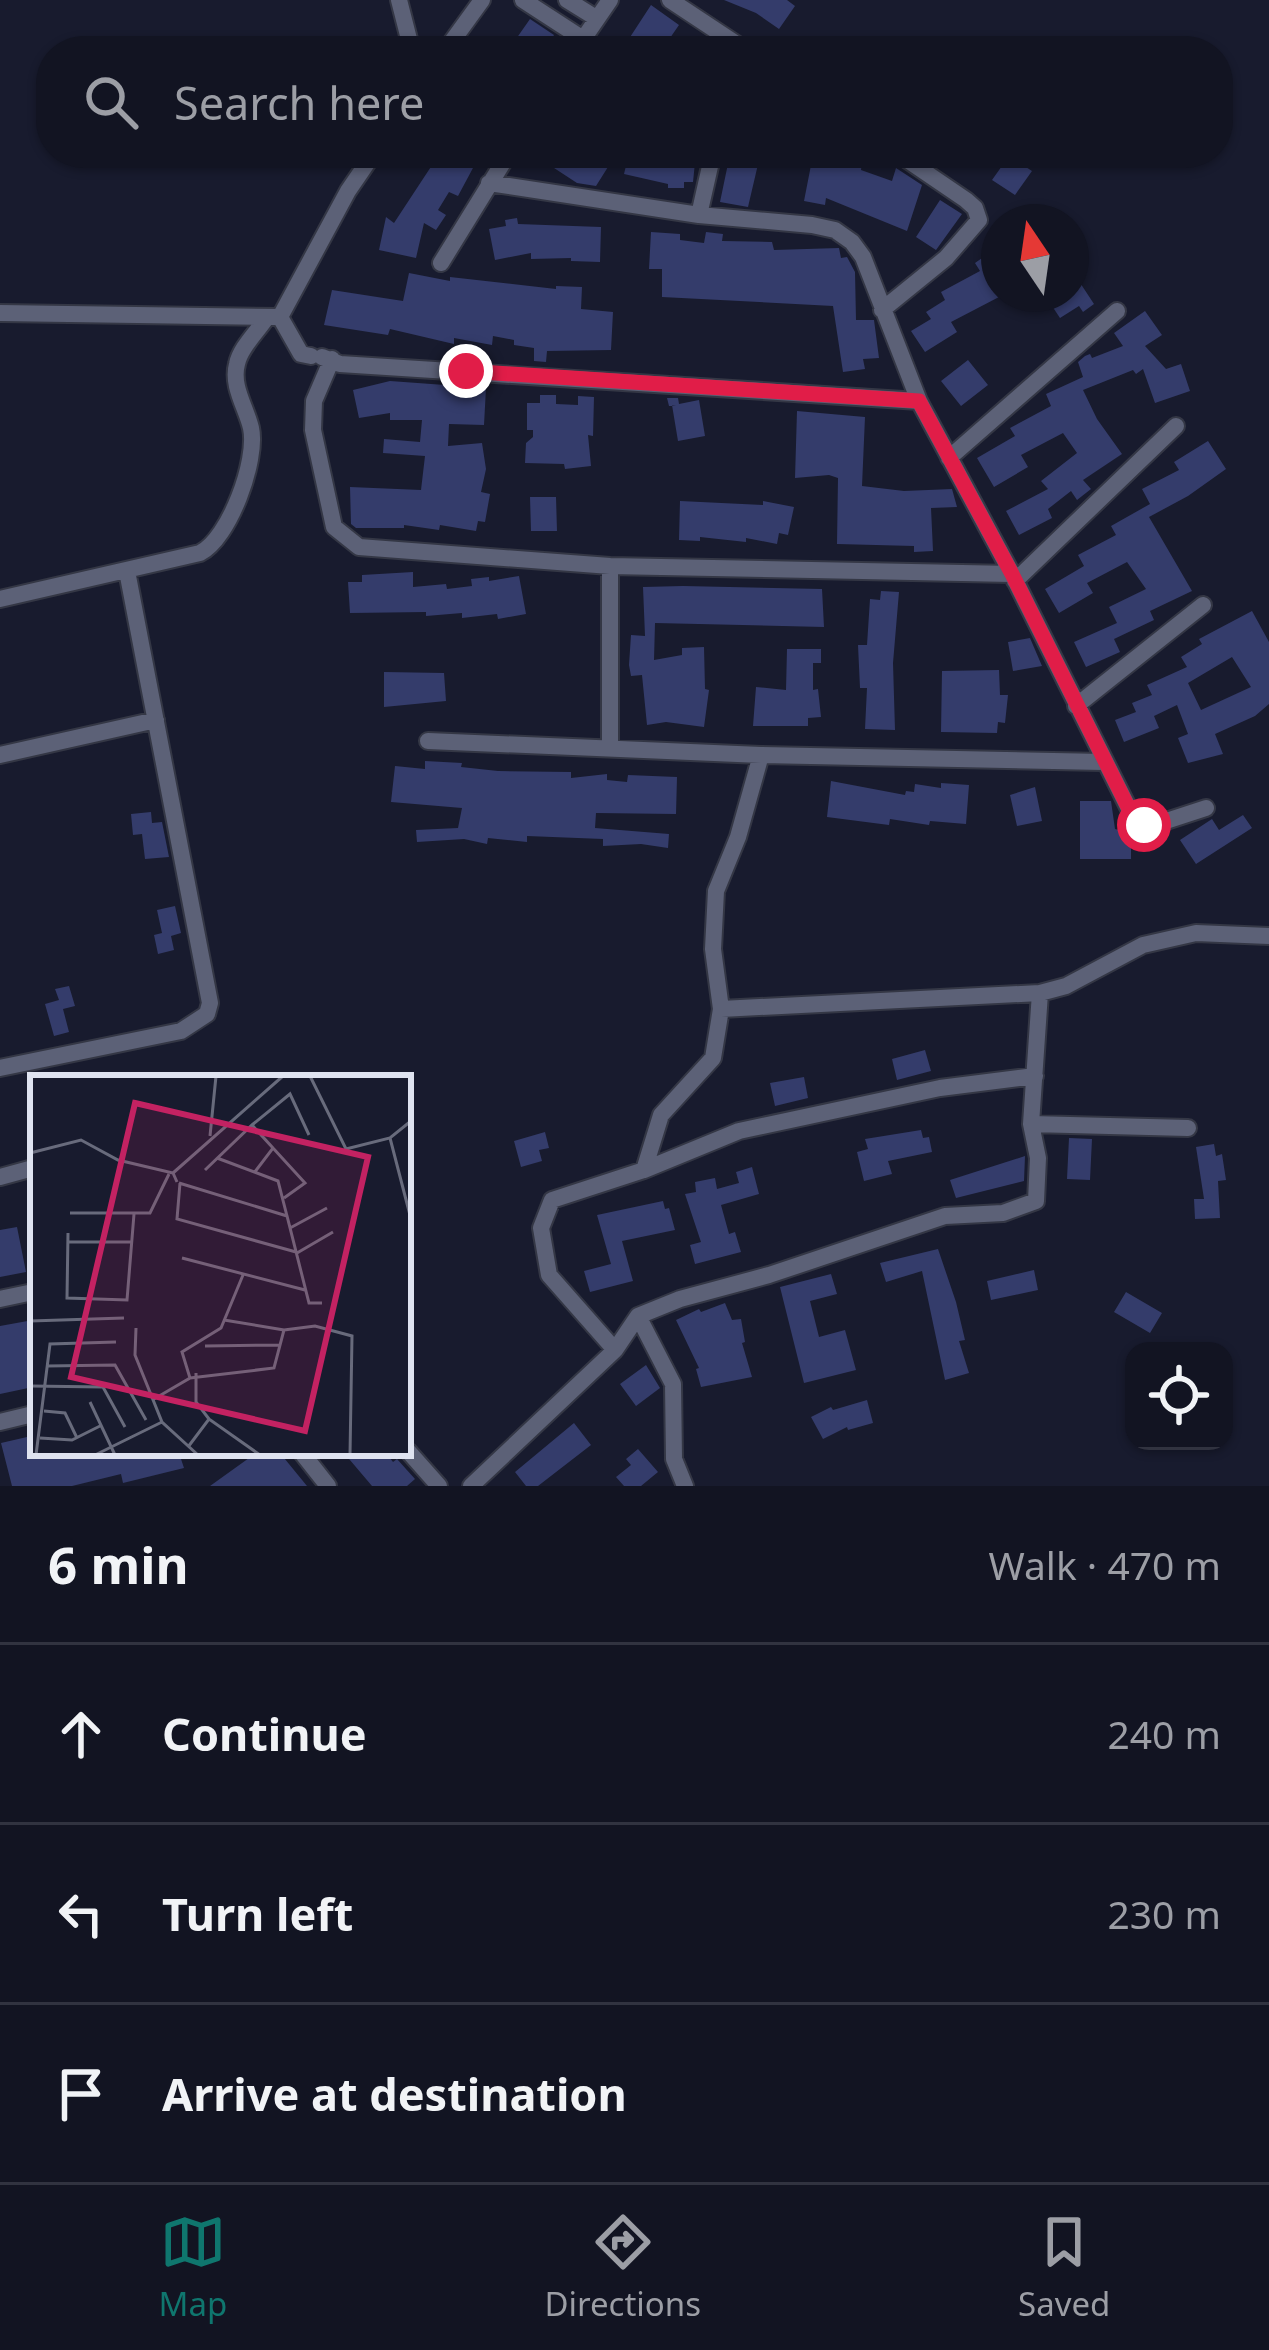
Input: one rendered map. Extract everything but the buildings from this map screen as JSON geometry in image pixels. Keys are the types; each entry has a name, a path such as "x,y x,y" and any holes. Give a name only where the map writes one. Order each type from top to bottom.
{"street":[{"path":"399,0 408,36"},
{"path":"456,36 482,0"},
{"path":"523,0 568,36"},
{"path":"567,0 596,18"},
{"path":"585,36 610,0"},
{"path":"670,0 724,36"},
{"path":"0,599 200,553 217,542 253,451 252,431 237,389 237,360 274,317 364,168"},
{"path":"441,263 498,168"},
{"path":"699,215 710,168"},
{"path":"882,310 946,258 979,220 966,200 919,168"},
{"path":"489,183 699,215 782,221 835,230 852,242 863,256 919,401 1135,821 1154,825 1206,808"},
{"path":"949,458 1117,311"},
{"path":"0,313 274,317"},
{"path":"274,317 302,354 340,364 919,401"},
{"path":"322,357 313,430 334,526 358,547 610,566 1013,577 1176,426"},
{"path":"610,566 610,746"},
{"path":"0,1068 181,1031 207,1014 210,1003 127,571"},
{"path":"1076,706 1203,605"},
{"path":"0,755 157,720"},
{"path":"428,741 1103,763"},
{"path":"644,1170 661,1115 712,1058 721,1010 712,949 716,891 761,755"},
{"path":"721,1010 1040,994 1084,978 1143,945 1196,933 1269,936"},
{"path":"471,1486 615,1350 638,1316 945,1216 1004,1214 1036,1201 1038,1158 1031,1124 1040,994"},
{"path":"615,1350 549,1275 541,1228 552,1200 644,1170 739,1131 940,1088 1035,1076"},
{"path":"1031,1124 1188,1129"},
{"path":"0,1177 30,1169"},
{"path":"0,1299 30,1293"},
{"path":"638,1316 673,1384 674,1459 686,1486"},
{"path":"0,1422 30,1415"},
{"path":"411,1454 439,1486"},
{"path":"304,1456 328,1486"}],"route":[{"path":"466,371 919,401 1012,574 1103,763 1135,821 1144,825"}]}
